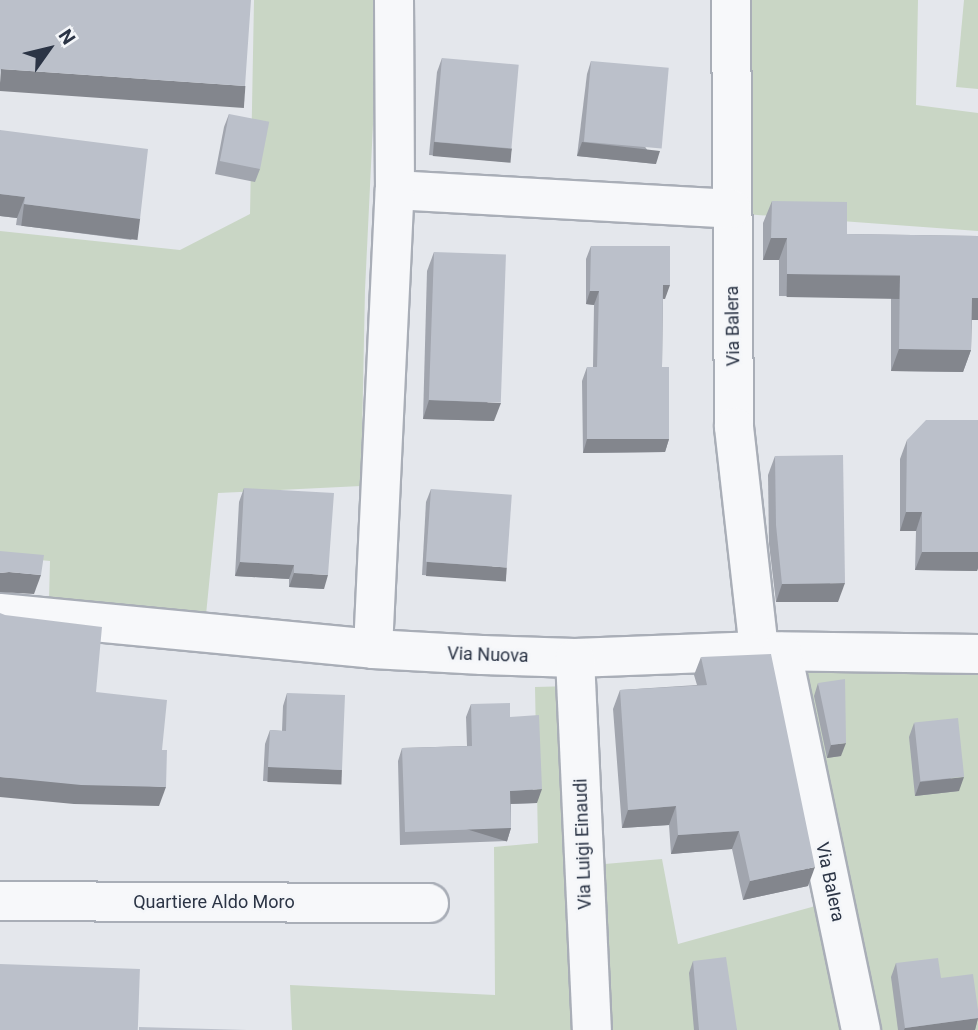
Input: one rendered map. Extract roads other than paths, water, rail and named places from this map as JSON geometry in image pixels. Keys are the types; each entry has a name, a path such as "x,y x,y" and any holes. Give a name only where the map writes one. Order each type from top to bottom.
{"street":[{"path":"373,649 395,190 394,0"},
{"name":"Via Balera","path":"731,0 734,427 771,651 861,1030"},
{"path":"395,190 731,209"},
{"name":"Via Nuova","path":"0,613 373,649 575,658 771,651 978,654"},
{"name":"Via Luigi Einaudi","path":"575,658 592,1030"},
{"name":"Quartiere Aldo Moro","path":"0,901 429,903"}]}
